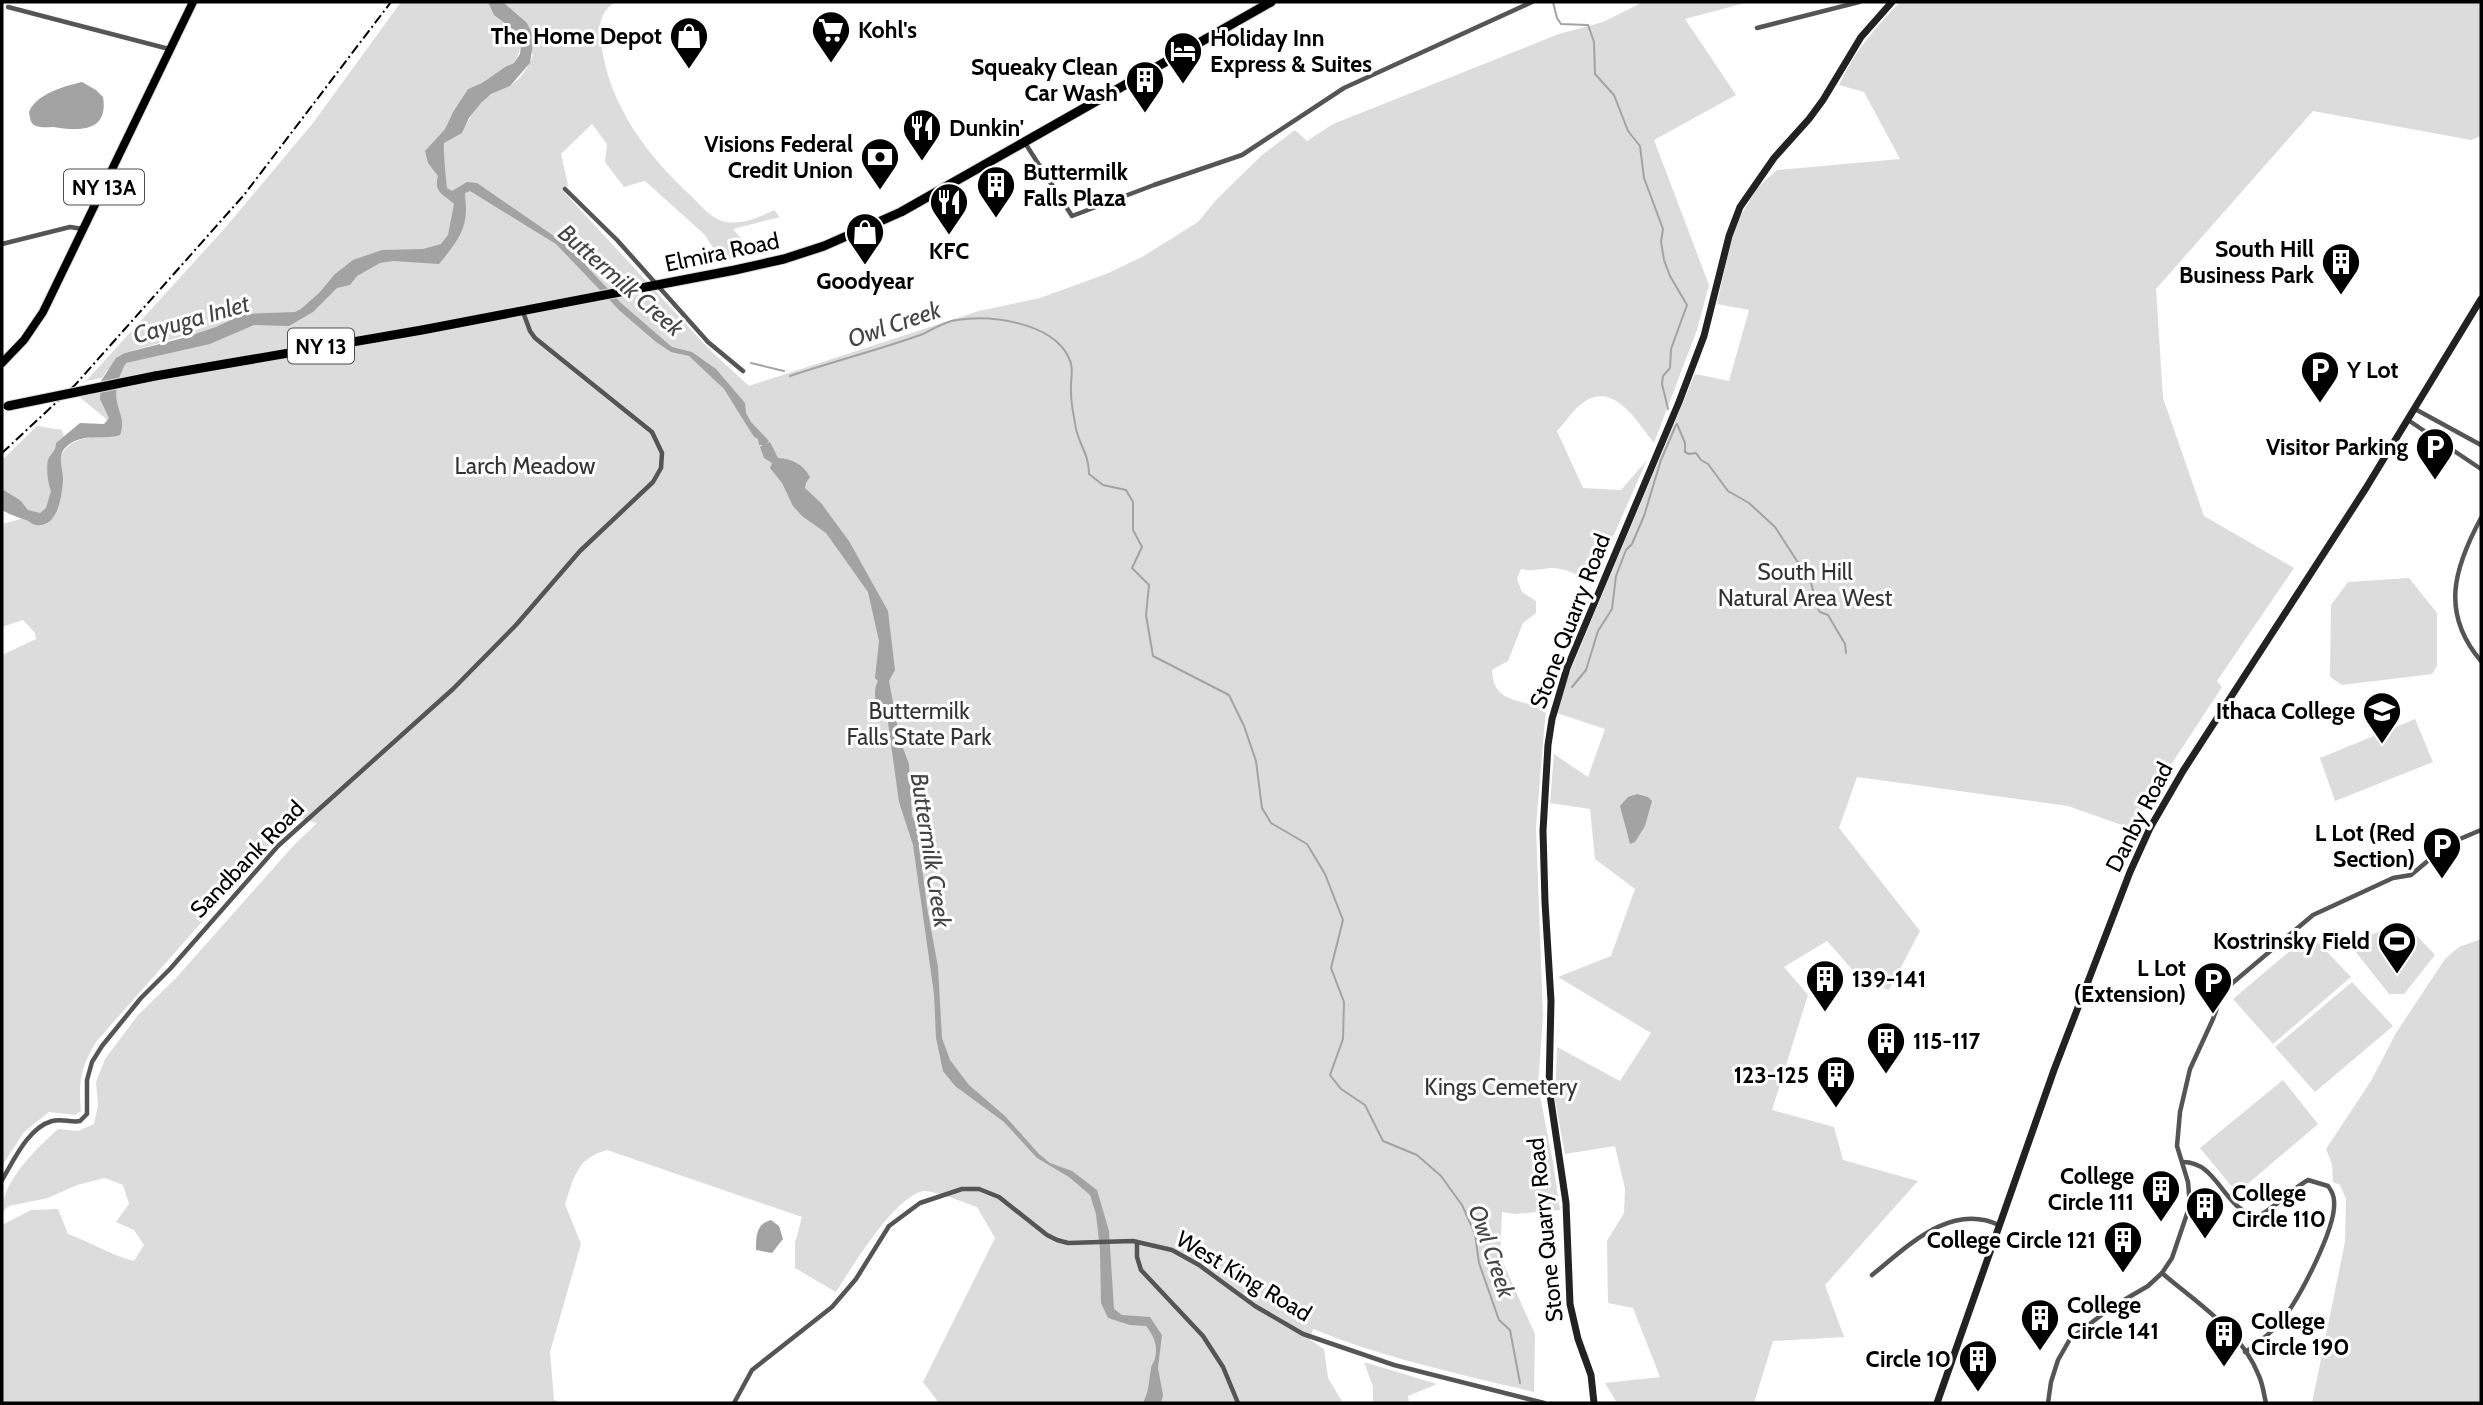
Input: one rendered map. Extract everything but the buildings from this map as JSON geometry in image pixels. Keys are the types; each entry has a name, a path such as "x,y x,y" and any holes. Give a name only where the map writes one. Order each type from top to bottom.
{"highway":[{"name":"Elmira Road","path":"5,406 155,376 522,311 784,259 824,246 901,212 1271,2"}],"main road":[{"name":"NY 13A","path":"2,363 24,340 43,312 193,2"}],"street":[{"path":"1025,143 1072,216 1154,184 1242,155 1344,89 1532,2"},
{"path":"1757,28 1859,2"},
{"name":"Stone Quarry Road","path":"1594,1403 1591,1375 1578,1339 1570,1304 1566,1203 1549,1088 1551,1001 1544,831 1552,719 1567,668 1673,417 1704,336 1729,236 1740,206 1774,158 1823,100 1861,37 1892,2"},
{"path":"8,6 170,50"},
{"path":"565,189 658,285 708,342 743,371"},
{"path":"2,244 70,227 83,229"},
{"name":"Danby Road","path":"1937,1403 2096,960 2150,828 2415,409 2481,299"},
{"name":"Sandbank Road","path":"2,1180 24,1144 41,1128 53,1121 80,1121 87,1114 87,1080 92,1062 102,1046 278,846 453,689 516,625 580,551 653,482 661,467 662,453 648,428 535,338 522,311"},
{"path":"2415,409 2481,445"},
{"path":"2408,420 2481,469"},
{"path":"2481,518 2462,556 2455,597 2460,626 2468,644 2481,661"},
{"path":"2048,1403 2058,1360 2070,1339 2112,1307 2148,1286 2162,1273 2172,1258 2190,1205 2188,1182 2177,1146 2177,1133 2188,1080 2219,1000 2228,985 2313,915 2393,878 2411,875 2448,844 2481,830"},
{"path":"2183,1162 2195,1162 2205,1169 2237,1208 2257,1217 2276,1207 2308,1180 2328,1186 2332,1192 2334,1201 2331,1227 2304,1284 2273,1331 2245,1352"},
{"name":"West King Road","path":"734,1403 738,1391 752,1370 832,1307 856,1279 889,1226 920,1203 962,1189 979,1189 999,1197 1047,1235 1068,1243 1137,1242 1163,1247 1187,1256 1255,1306 1303,1334 1394,1365 1544,1403"},
{"path":"1872,1275 1943,1223 1970,1219 2000,1225"},
{"path":"1137,1242 1137,1257 1141,1270 1203,1336 1223,1367 1238,1403"},
{"path":"2162,1273 2211,1312 2230,1331 2259,1376 2266,1403"}],"green space":[{"name":"Buttermilk Falls State Park","path":"401,2 488,2 493,11 518,35 520,42 514,63 468,89 445,129 428,148 462,133 484,100 513,83 529,64 533,55 503,2 615,2 602,17 602,49 613,91 645,146 674,179 717,219 742,222 774,210 780,217 733,229 755,254 722,261 704,234 645,181 624,187 605,162 607,144 592,124 561,154 568,185 563,191 711,351 749,386 979,311 1040,298 1106,274 1142,257 1198,222 1216,200 1262,155 1295,130 1307,141 1333,124 1559,34 1603,22 1643,2 1749,2 1685,19 1736,95 1654,140 1709,285 1697,330 1654,443 1625,408 1606,397 1595,397 1584,402 1557,431 1583,488 1621,490 1647,460 1592,584 1562,569 1521,569 1517,579 1522,592 1536,601 1536,613 1523,623 1508,661 1492,670 1497,689 1503,694 1546,708 1536,827 1543,1016 1538,1086 1560,1210 1515,1214 1502,1212 1500,1256 1535,1334 1534,1392 1394,1357 1313,1329 1310,1340 1324,1349 1328,1378 1343,1403 939,1403 923,1382 995,1238 977,1207 925,1191 913,1195 901,1204 875,1234 836,1292 795,1268 795,1243 802,1217 607,1150 583,1163 574,1177 565,1204 581,1244 550,1352 554,1400 563,1403 2,1403 2,1225 31,1210 58,1209 68,1234 109,1252 134,1261 144,1245 134,1230 116,1222 129,1204 123,1185 105,1178 77,1185 48,1198 9,1206 2,1212 14,1177 58,1129 78,1131 94,1124 98,1105 96,1082 105,1059 138,1015 176,978 294,845 317,823 299,818 267,848 96,1042 82,1075 81,1111 75,1115 49,1112 24,1132 2,1166 2,655 36,639 35,633 23,620 2,627 2,524 39,514 28,510 20,500 2,489 2,460 37,426 62,430 64,437 60,439 53,453 60,458 71,444 99,436 110,422 77,395 134,385 108,369 102,378 86,381 225,228 313,123","holes":["187,335 190,344 139,356 125,353"]},
{"name":"South Hill Natural Area West","path":"1900,2 2481,2 2481,136 2471,140 2313,111 2156,289 2163,398 2204,516 2294,568 2217,681 2222,687 2144,806 2133,829 2068,806 1857,777 1839,828 1920,931 1889,990 1858,976 1827,941 1784,967 1808,995 1772,1110 1834,1127 1843,1160 1918,1181 1825,1285 1844,1337 1773,1341 1754,1403 1617,1403 1605,1383 1660,1377 1633,1308 1608,1303 1607,1241 1624,1213 1625,1189 1615,1146 1565,1154 1555,1101 1557,1047 1620,1081 1651,1033 1558,977 1611,956 1635,889 1595,859 1590,809 1550,803 1554,754 1588,777 1605,729 1557,713 1565,683 1695,374 1729,381 1749,310 1717,304 1734,227 1757,188 1777,170 1900,159 1864,92 1839,85 1866,41"},
{"path":"2409,578 2437,613 2437,666 2432,674 2342,685 2330,677 2331,605 2348,582"},
{"path":"2415,719 2433,762 2335,801 2320,758"},
{"name":"Kostrinsky Field","path":"2395,925 2417,936 2435,955 2404,994 2389,994 2355,951 2373,934"},
{"path":"2310,934 2351,977 2273,1044 2233,999"},
{"path":"2481,939 2481,1403 2312,1403 2345,1242 2346,1199 2340,1185 2333,1182 2332,1164 2326,1149 2371,1081 2396,1033 2445,959 2459,947"},
{"path":"2352,982 2393,1026 2315,1092 2275,1047"},
{"path":"2283,1080 2318,1124 2237,1193 2200,1148"},
{"path":"1364,1362 1437,1384 1408,1396 1409,1403 1373,1403 1373,1387"}],"shaded area":[{"path":"488,2 503,2 527,23 534,38 530,63 510,86 491,94 481,103 469,118 462,133 444,143 447,188 452,191 467,182 477,183 567,245 621,303 672,347 692,352 716,369 745,403 751,422 769,441 766,444 770,442 778,458 797,463 807,472 810,477 805,488 821,503 849,541 888,611 895,670 889,681 900,740 909,764 912,816 917,825 927,907 938,967 942,1038 950,1060 969,1085 1005,1116 1039,1154 1050,1163 1072,1171 1097,1190 1109,1231 1114,1309 1122,1315 1150,1317 1162,1335 1158,1368 1163,1395 1161,1403 1143,1403 1156,1353 1151,1333 1146,1326 1130,1325 1108,1318 1101,1303 1100,1250 1096,1214 1090,1195 1069,1177 1037,1158 1004,1122 955,1086 943,1071 936,1038 934,994 913,845 899,802 887,715 878,709 875,699 879,641 868,592 826,533 793,506 782,483 770,468 772,463 764,458 760,447 763,445 759,445 758,439 754,437 724,389 689,356 671,352 620,311 556,244 470,191 465,193 464,225 454,245 439,264 393,261 380,263 357,276 350,285 337,288 313,312 289,326 254,325 210,344 126,363 116,392 122,422 120,435 85,438 65,448 61,459 63,479 60,501 50,521 36,525 2,510 2,489 20,500 28,510 40,513 46,508 51,491 47,463 56,443 80,423 104,424 109,418 100,399 101,381 116,358 125,353 216,327 244,314 295,312 353,260 382,250 423,249 441,244 448,235 454,204 438,190 438,176 428,163 425,151 445,129 468,89 514,63 520,54 518,33 494,15"},
{"path":"82,82 103,97 104,109 96,123 81,129 40,127 33,124 29,112 38,100 52,92"},
{"path":"1637,794 1652,801 1645,826 1635,842 1630,844 1620,806 1628,797"},
{"path":"771,1220 779,1226 783,1239 772,1253 756,1250 757,1235 762,1224"}],"waterway":[{"path":"1553,2 1561,24 1588,25 1594,42 1595,74 1614,95 1628,131 1640,146 1644,178 1663,229 1661,242 1664,260 1687,305 1671,349 1670,368 1663,376 1662,384 1668,409"},
{"name":"Owl Creek","path":"790,376 906,340 957,320 986,319 1019,323 1048,335 1068,356 1072,369 1071,396 1074,415 1089,474 1103,485 1126,490 1133,502 1133,530 1142,547 1132,568 1149,585 1146,615 1153,656 1229,695 1244,726 1256,761 1262,808 1271,823 1307,844 1325,874 1343,920 1331,968 1344,1002 1343,1039 1330,1075 1341,1089 1365,1105 1383,1141 1417,1155 1441,1176 1462,1205 1475,1234 1479,1263 1499,1320 1510,1330 1520,1383"},
{"name":"Owl Creek","path":"751,363 784,371"},
{"path":"1677,424 1685,443 1685,452 1696,453 1728,491 1749,503 1775,527 1797,561 1809,574 1817,607 1820,612 1828,615 1845,644 1846,653"},
{"path":"1572,687 1586,670 1598,631 1612,609 1616,576 1644,516 1661,460 1676,425"}],"railway":[{"path":"2,453 75,385 244,195 391,2"}],"place":[{"name":"Kohl's","path":"831,64"},
{"name":"The Home Depot","path":"689,70"},
{"name":"Holiday Inn Express & Suites","path":"1183,85"},
{"name":"Squeaky Clean Car Wash","path":"1145,114"},
{"name":"Dunkin'","path":"922,162"},
{"name":"Visions Federal Credit Union","path":"880,191"},
{"name":"Buttermilk Falls Plaza","path":"996,219"},
{"name":"KFC","path":"949,236"},
{"name":"Goodyear","path":"865,266"},
{"name":"South Hill Business Park","path":"2341,296"},
{"name":"Y Lot","path":"2320,404"},
{"name":"Visitor Parking","path":"2435,481"},
{"name":"Ithaca College","path":"2382,745"},
{"name":"L Lot (Red Section)","path":"2442,880"},
{"name":"Kostrinsky Field","path":"2397,975"},
{"name":"139-141","path":"1825,1013"},
{"name":"L Lot (Extension)","path":"2213,1015"},
{"name":"115-117","path":"1886,1075"},
{"name":"123-125","path":"1836,1109"},
{"name":"College Circle 111","path":"2161,1223"},
{"name":"College Circle 110","path":"2205,1240"},
{"name":"College Circle 121","path":"2123,1274"},
{"name":"College Circle 141","path":"2040,1352"},
{"name":"College Circle 190","path":"2224,1368"},
{"name":"Circle 10","path":"1978,1393"}],"water label":[{"name":"Buttermilk Creek","path":"621,280"},
{"name":"Cayuga Inlet","path":"191,319"},
{"name":"Buttermilk Creek","path":"931,850"}],"park label":[{"name":"Larch Meadow","path":"525,466"},
{"name":"Kings Cemetery","path":"1501,1087"}]}
